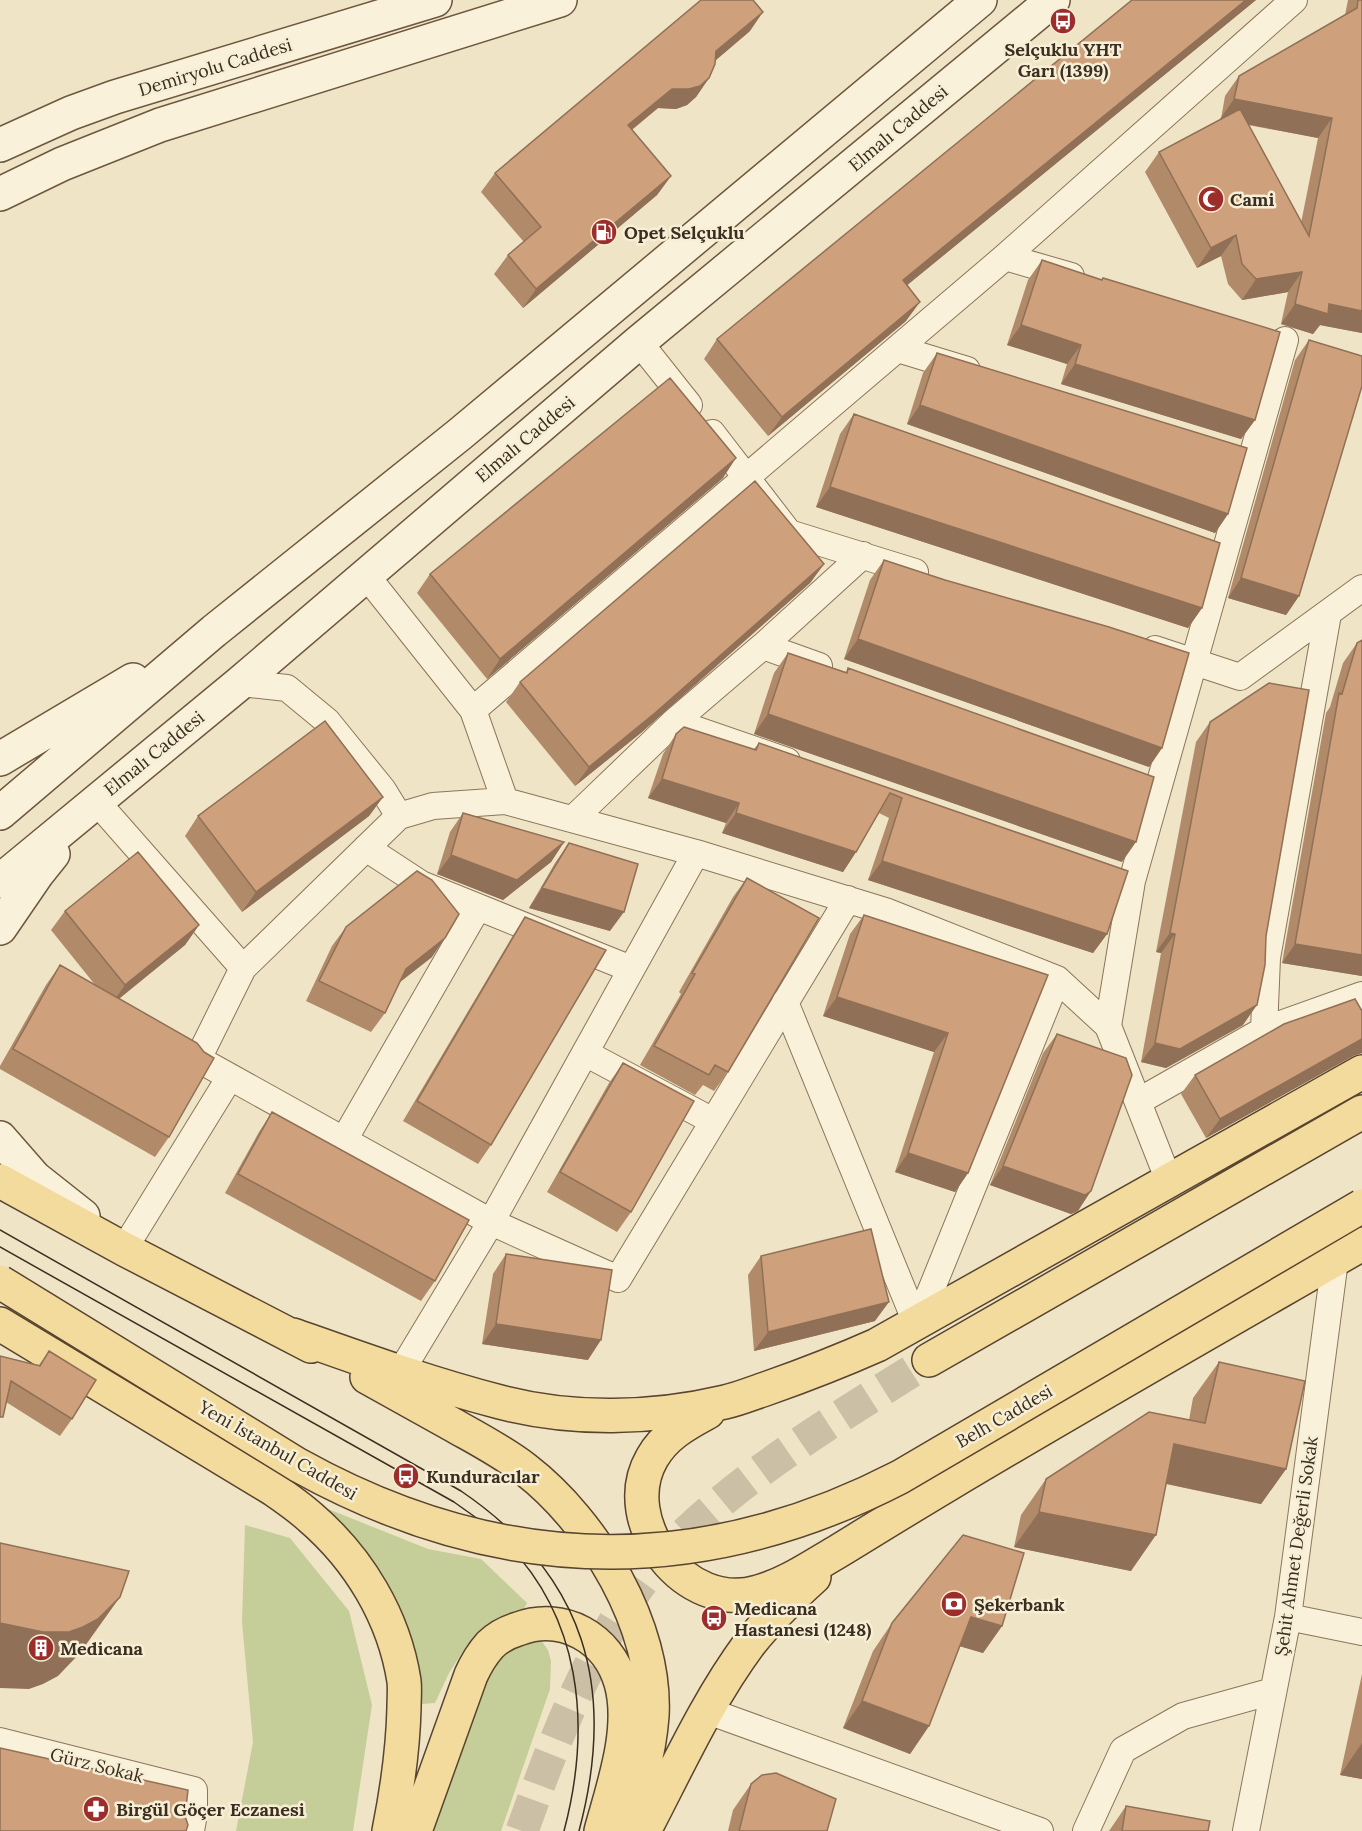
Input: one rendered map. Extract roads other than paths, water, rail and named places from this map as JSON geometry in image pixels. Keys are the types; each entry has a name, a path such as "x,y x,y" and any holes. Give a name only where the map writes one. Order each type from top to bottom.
{"main road":[{"name":"Demiryolu Caddesi","path":"0,145 71,113 115,97 435,0"},
{"path":"0,194 80,157 160,125 560,0"},
{"path":"0,813 214,631 460,434 980,0"},
{"name":"Elmalı Caddesi","path":"0,881 240,682 639,342 1053,0"},
{"path":"0,759 214,631"},
{"path":"0,928 37,874 96,801"},
{"path":"293,1335 400,1373 501,1403 580,1414 661,1413 726,1402 822,1369 878,1346 1362,1072"},
{"path":"929,1360 1362,1112"},
{"path":"0,1138 35,1178 124,1250"},
{"path":"0,1181 124,1250 293,1335 497,1450 525,1469 550,1491 572,1514 592,1541 624,1595 637,1625 645,1652 650,1679 652,1714 649,1743 636,1797 623,1831"},
{"name":"Belh Caddesi","path":"619,1552 681,1547 752,1534 812,1516 874,1491 1362,1206"},
{"name":"Belh Caddesi","path":"853,1542 958,1478 1348,1252"},
{"name":"Yeni İstanbul Caddesi","path":"0,1282 298,1465 340,1489 380,1507 465,1534 509,1543 580,1552 619,1552"},
{"path":"0,1324 273,1489 310,1516 339,1545 363,1575 380,1605 395,1641 404,1682 401,1752 389,1831"},
{"path":"726,1402 672,1433 659,1447 646,1472 643,1487 645,1521 651,1537 672,1567 701,1589 718,1594 755,1593 786,1582 853,1542"},
{"path":"644,1831 708,1710 739,1659 777,1612 853,1542"},
{"path":"415,1831 479,1659 492,1643 507,1632 543,1623 578,1629 595,1641 608,1656 621,1684 624,1701 622,1743 601,1831"}],"street":[{"path":"473,710 748,478 836,415 898,349 1294,0"},
{"path":"1005,257 1095,284"},
{"path":"1108,1026 1122,877 1148,783 1195,662 1214,549 1241,454 1285,340"},
{"path":"639,342 789,533 940,580"},
{"path":"898,349 990,377"},
{"path":"573,819 674,722 763,646 863,555"},
{"path":"365,574 473,710 505,801"},
{"path":"1128,641 1240,676 1362,588"},
{"path":"1264,1030 1267,958 1328,614"},
{"path":"763,646 840,673"},
{"path":"240,682 287,688 327,721 383,790 399,816"},
{"path":"674,722 809,769"},
{"path":"96,801 243,968"},
{"path":"848,899 618,1279 490,1222 198,1059 243,968 399,816 434,806 505,801 696,853 848,899 888,912 1057,979 1108,1026 1169,1181"},
{"path":"366,848 421,884 632,969"},
{"path":"400,1373 490,1222 696,853"},
{"path":"344,1140 478,907"},
{"path":"917,1325 1057,979"},
{"path":"1139,1101 1264,1030 1362,995"},
{"path":"785,1002 917,1325"},
{"path":"585,1053 713,1121"},
{"path":"124,1250 230,1077"},
{"name":"Şehit Ahmet Değerli Sokak","path":"1246,1831 1288,1617 1348,1252"},
{"path":"1288,1617 1362,1632"},
{"path":"1086,1831 1123,1750 1183,1716 1273,1690"},
{"path":"708,1710 1040,1831"},
{"name":"Gürz Sokak","path":"0,1741 194,1790 191,1831"}],"tunnel":[{"path":"522,1831 557,1738 584,1678 615,1620 656,1564 717,1505 750,1479 821,1429 929,1360"}],"tram line":[{"path":"0,1230 461,1491 504,1524 538,1560 563,1598 581,1639 591,1683 594,1730 590,1779 579,1831"},
{"path":"0,1247 454,1502 498,1535 526,1566 548,1599 563,1635 573,1672 578,1711 577,1751 573,1791 564,1831"}],"place":[{"name":"Selçuklu YHT Garı (1399)","path":"1063,21"},
{"name":"Cami","path":"1211,199"},
{"name":"Opet Selçuklu","path":"604,232"},
{"name":"Kunduracılar","path":"406,1476"},
{"name":"Şekerbank","path":"954,1604"},
{"name":"Medicana Hastanesi (1248)","path":"714,1618"},
{"name":"Medicana","path":"41,1648"},
{"name":"Birgül Göçer Eczanesi","path":"96,1809"}]}
